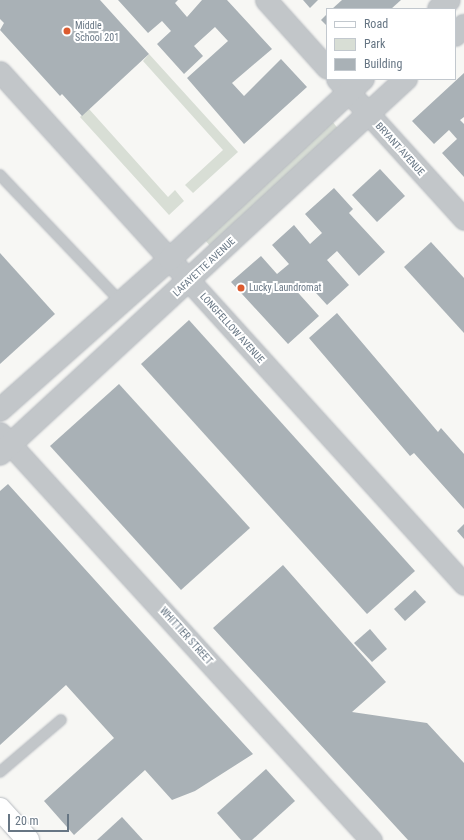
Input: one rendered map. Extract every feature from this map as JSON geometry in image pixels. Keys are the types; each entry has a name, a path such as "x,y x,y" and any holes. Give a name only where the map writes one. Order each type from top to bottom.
{"main road":[{"path":"0,809 28,840"}],"street":[{"path":"266,0 326,67"},
{"path":"440,8 449,0"},
{"path":"456,34 464,26"},
{"name":"LONGFELLOW AVENUE","path":"0,72 464,584"},
{"name":"LAFAYETTE AVENUE","path":"4,444 190,281 405,80"},
{"path":"0,410 170,259 349,83"},
{"name":"BRYANT AVENUE","path":"349,83 368,113 464,219"},
{"name":"WHITTIER STREET","path":"4,444 371,840"}],"lane":[{"path":"0,175 121,302"},
{"path":"0,772 61,720"}],"green space":[{"path":"149,54 238,152 193,193 185,185 223,150 143,61"},
{"path":"89,109 168,197 175,190 184,201 169,215 80,117"},
{"path":"332,121 340,131 212,248 203,238"}],"building":[{"path":"0,0 100,0 149,54 82,116 62,94 60,96 0,30 4,23 0,19"},
{"path":"118,0 178,0 175,3 187,17 202,0 227,0 272,49 232,83 244,96 281,59 307,87 244,144 187,78 228,41 215,27 194,46 203,56 184,74 157,44 171,31 162,21 148,33"},
{"path":"303,0 318,0 310,8"},
{"path":"342,0 401,0 392,8 333,8"},
{"path":"326,15 326,25 321,20"},
{"path":"464,73 464,117 460,120 464,124 464,177 442,153 457,139 449,130 434,144 412,121"},
{"path":"380,169 405,196 377,222 352,195"},
{"path":"334,188 353,209 349,213 385,252 359,276 337,251 327,260 349,285 327,305 306,282 302,286 297,281 292,286 319,316 288,344 231,282 261,256 277,274 289,264 272,245 294,225 310,244 322,233 305,214"},
{"path":"431,242 464,278 464,333 404,267"},
{"path":"0,253 55,314 0,364"},
{"path":"337,313 438,432 441,428 464,454 464,509 414,453 410,456 309,338"},
{"path":"189,320 415,571 367,614 141,364"},
{"path":"119,384 250,528 181,590 50,446"},
{"path":"8,484 253,754 195,791 172,800 145,770 74,835 44,801 114,738 66,685 0,745 0,491"},
{"path":"464,524 464,539 457,531"},
{"path":"283,565 386,682 352,712 427,723 464,763 464,840 408,840 213,628"},
{"path":"415,590 426,602 405,621 394,609"},
{"path":"370,629 387,649 372,662 354,643"},
{"path":"266,769 295,801 252,840 241,840 217,813"},
{"path":"122,817 143,840 97,840"}],"place":[{"name":"Middle School 201","path":"67,31"},
{"name":"Lucky Laundromat","path":"241,288"}]}
